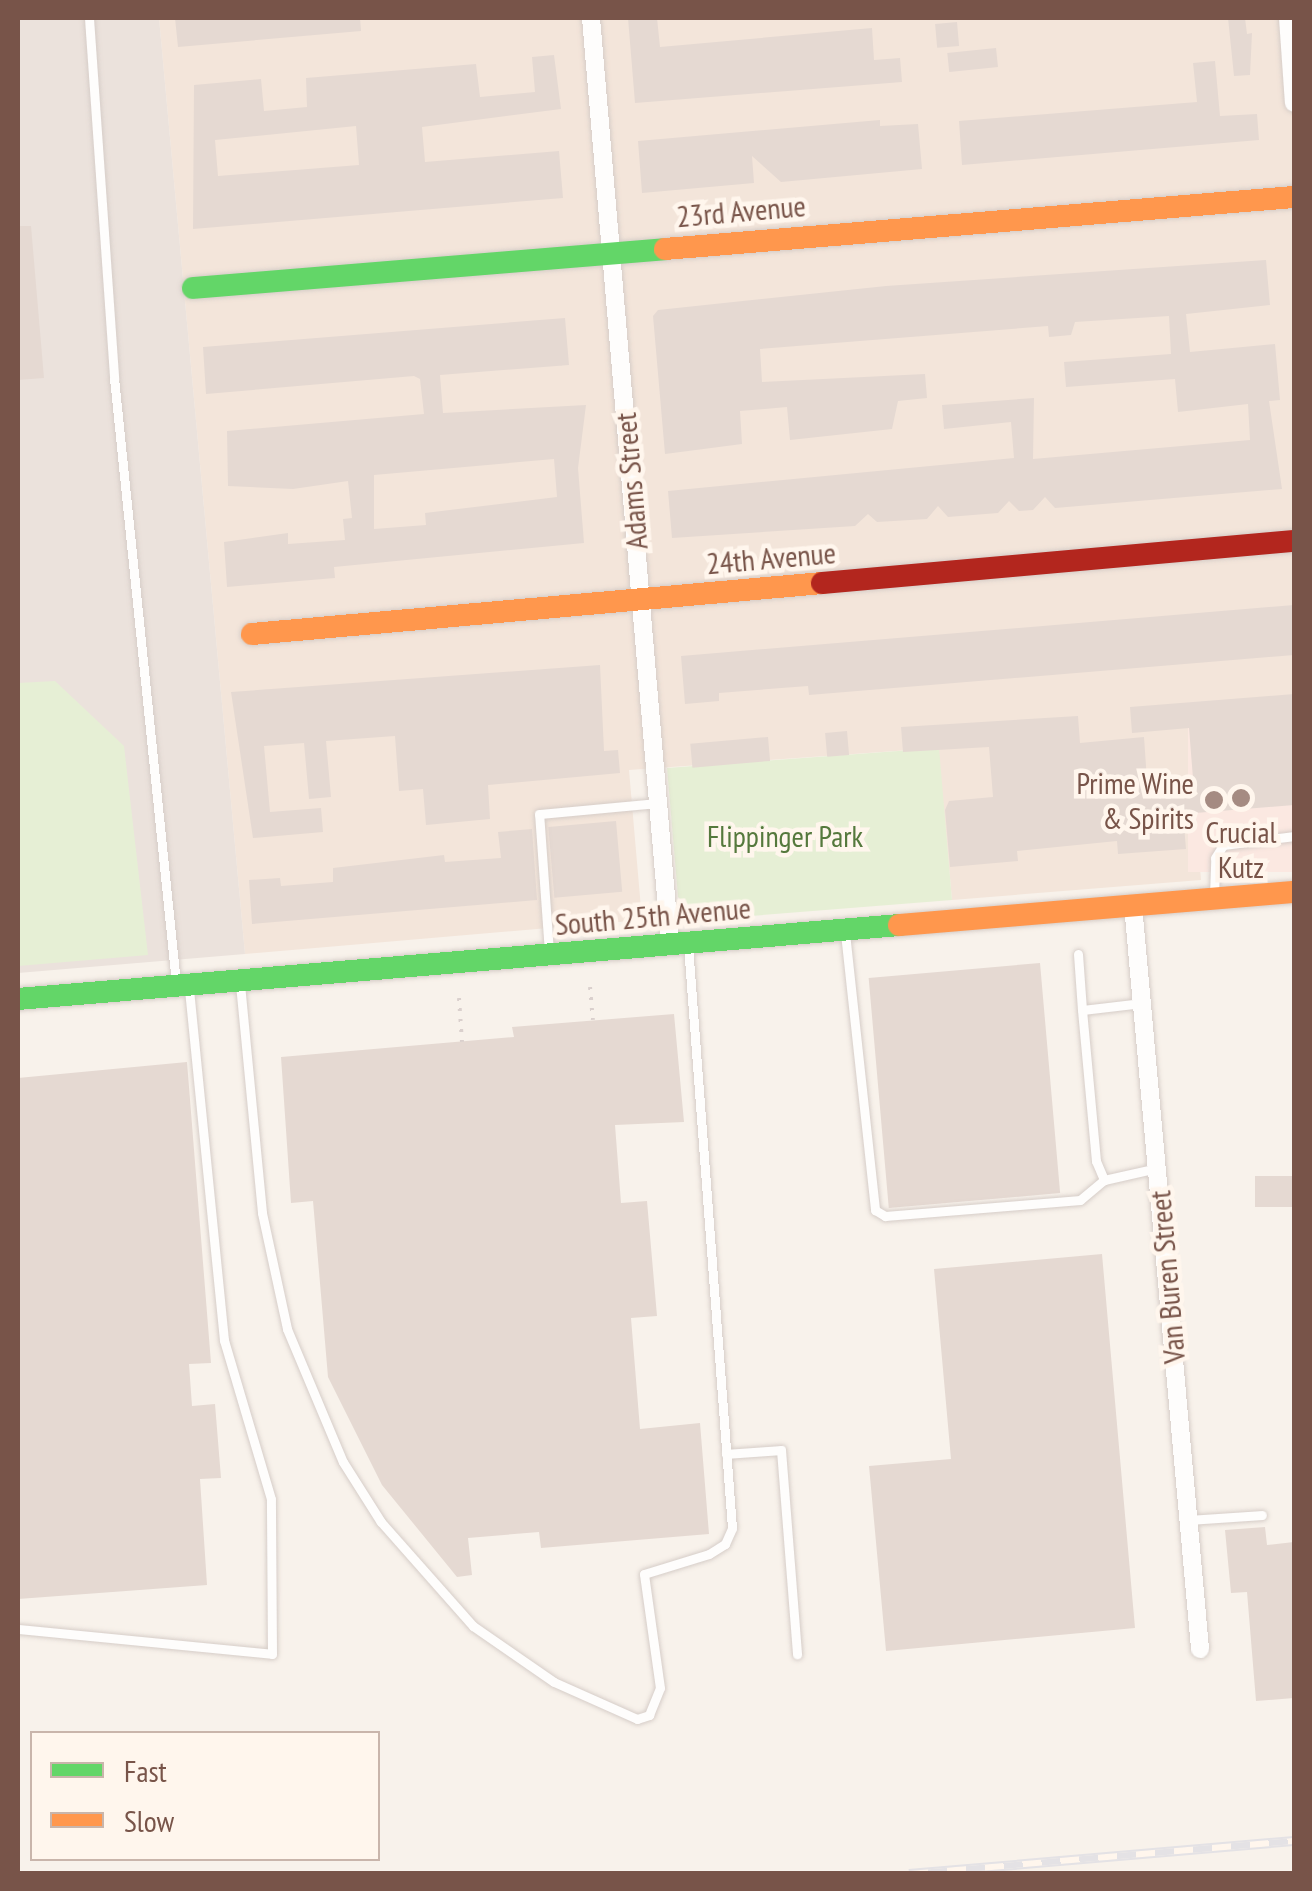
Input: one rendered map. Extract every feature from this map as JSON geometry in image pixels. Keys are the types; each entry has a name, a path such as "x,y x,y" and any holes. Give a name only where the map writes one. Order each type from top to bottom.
{"street":[{"name":"Adams Street","path":"591,18 658,803 679,944"},
{"path":"1288,18 1294,102"},
{"name":"23rd Avenue","path":"193,288 1294,197"},
{"name":"24th Avenue","path":"252,634 1294,541"},
{"name":"South 25th Avenue","path":"18,999 1294,892"},
{"name":"Van Buren Street","path":"1133,905 1200,1649"}],"lane":[{"path":"18,1629 272,1654 272,1499 224,1340 114,378 90,18"},
{"path":"549,954 539,814 658,803"},
{"path":"1214,898 1215,858 1223,844 1294,836"},
{"path":"845,930 875,1210 885,1216 1080,1200 1104,1180 1157,1168"},
{"path":"240,980 262,1213 286,1329 315,1406 381,1522 473,1626 590,1702 637,1720 649,1715 660,1688 644,1574 725,1544 732,1528 679,944"},
{"path":"1078,954 1096,1160 1104,1180"},
{"path":"1082,1010 1142,1002"},
{"path":"726,1454 781,1450 797,1654"},
{"path":"1189,1520 1262,1515"}],"path":[{"path":"590,987 593,1020"},
{"path":"459,998 462,1042"}],"shaded area":[{"path":"18,18 159,18 245,954 18,973"},
{"path":"159,18 1294,18 1294,722 1189,730 1201,880 952,900 938,748 629,770 642,920 245,954"},
{"path":"1188,722 1294,722 1294,872 1188,872"}],"green space":[{"path":"55,681 124,746 148,955 18,966 18,683"},
{"name":"Flippinger Park","path":"939,748 952,900 700,920 678,897 667,768"}],"building":[{"path":"175,18 360,18 361,31 178,47"},
{"path":"628,18 657,18 660,47 872,28 874,60 900,58 902,82 635,103"},
{"path":"1228,18 1245,18 1247,34 1252,33 1250,75 1234,76"},
{"path":"957,22 959,46 937,48 935,24"},
{"path":"996,48 998,67 949,72 947,53"},
{"path":"554,55 561,109 422,127 425,162 559,151 563,198 193,229 194,85 261,79 264,111 307,107 306,78 476,64 480,97 535,92 532,57","holes":["356,126 359,165 218,176 215,140"]},
{"path":"1215,61 1220,116 1257,114 1259,140 962,165 959,121 1197,102 1193,63"},
{"path":"880,120 880,126 918,124 922,169 781,182 752,156 754,183 642,193 638,141"},
{"path":"18,226 31,226 44,378 18,380"},
{"path":"1266,260 1270,305 1186,314 1190,352 1275,344 1280,400 1269,401 1282,489 1055,508 1045,497 1033,510 1019,511 1009,501 998,513 948,517 938,506 927,519 877,522 868,514 855,526 672,538 668,491 1014,458 1011,422 944,429 942,405 1034,398 1033,459 1250,440 1248,404 1178,412 1175,379 1066,387 1064,362 1171,354 1169,316 1075,322 1071,335 1049,337 1048,326 760,349 762,382 925,374 927,398 898,401 892,429 790,440 787,407 740,411 742,444 665,454 653,316 658,310 886,286"},
{"path":"565,318 569,365 440,375 443,413 586,405 578,468 584,543 334,567 335,578 227,587 224,542 288,533 288,544 345,540 343,519 352,518 348,481 293,489 228,486 227,431 424,414 420,379 414,376 206,394 203,347","holes":["554,459 557,497 425,513 426,525 374,529 374,475"]},
{"path":"1294,605 1294,655 809,695 808,686 719,693 719,701 685,704 681,656"},
{"path":"600,665 604,751 618,750 620,773 488,785 490,819 426,825 423,789 399,791 395,736 326,741 331,797 309,799 304,743 264,746 270,812 321,808 323,832 253,838 231,692"},
{"path":"1294,694 1294,805 1183,814 1186,849 1118,854 1117,841 1017,851 1018,861 950,867 945,810 949,801 993,797 989,747 903,752 901,727 1078,716 1080,743 1144,737 1148,795 1194,791 1189,728 1132,733 1130,707"},
{"path":"847,731 849,755 827,757 825,733"},
{"path":"768,737 770,761 692,768 690,744"},
{"path":"616,821 622,892 554,898 548,827"},
{"path":"532,829 537,900 252,924 249,880 280,878 281,886 333,882 333,868 444,855 445,862 501,858 498,832"},
{"path":"1040,963 1060,1193 889,1208 869,978"},
{"path":"674,1014 684,1122 615,1125 621,1203 647,1201 657,1316 631,1318 640,1429 700,1423 709,1534 541,1548 539,1532 468,1538 472,1575 457,1577 382,1485 328,1377 313,1201 291,1203 281,1057 514,1037 512,1027"},
{"path":"187,1062 211,1363 189,1364 192,1406 215,1404 221,1478 200,1479 207,1585 18,1599 18,1078"},
{"path":"1255,1176 1294,1176 1294,1207 1255,1207"},
{"path":"1102,1254 1135,1628 886,1651 869,1466 951,1459 934,1269"},
{"path":"1265,1527 1267,1545 1294,1542 1294,1698 1256,1701 1247,1592 1231,1593 1225,1530"}],"railway":[{"path":"909,1874 1294,1841"}],"traffic: fast":[{"path":"193,288 665,249"},
{"path":"18,999 899,925"}],"traffic: slow":[{"path":"665,249 1294,197"},
{"path":"252,634 822,583"},
{"path":"899,925 1294,892"}],"traffic: jam":[{"path":"822,583 1294,541"}],"place":[{"name":"Crucial Kutz","path":"1241,798"},
{"name":"Prime Wine & Spirits","path":"1214,800"}]}
